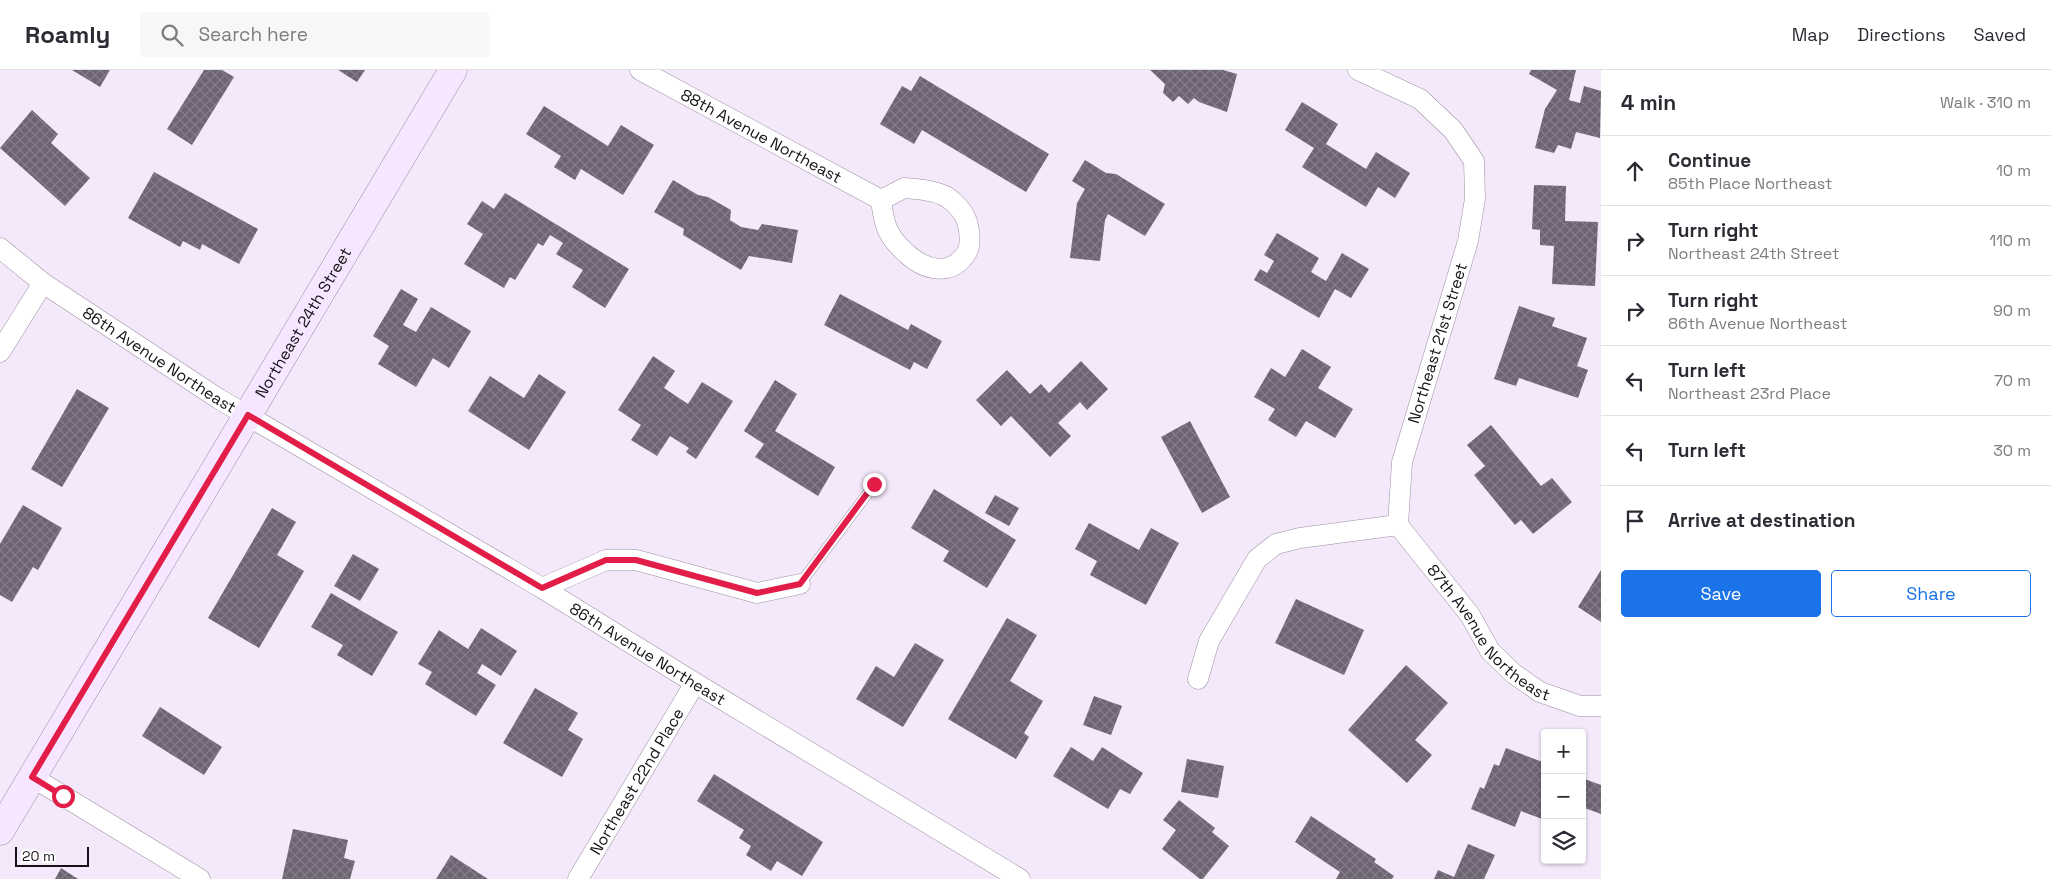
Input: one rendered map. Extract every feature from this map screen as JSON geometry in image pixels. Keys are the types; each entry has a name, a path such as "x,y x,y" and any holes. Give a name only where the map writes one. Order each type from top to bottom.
{"main road":[{"name":"Northeast 24th Street","path":"0,831 454,70"}],"street":[{"name":"88th Avenue Northeast","path":"640,70 881,200"},
{"name":"Northeast 21st Street","path":"1358,70 1420,99 1453,130 1474,161 1476,199 1468,241 1402,462 1398,525"},
{"path":"904,188 928,190 947,197 964,215 969,234 967,251 954,265 938,270 916,263 892,241 883,221 881,200 904,188"},
{"name":"86th Avenue Northeast","path":"0,248 43,283 219,399 542,588 695,683 1020,879"},
{"path":"0,352 43,283"},
{"path":"1198,679 1208,641 1257,559 1276,544 1300,538 1398,525"},
{"name":"87th Avenue Northeast","path":"1398,525 1470,615 1490,651 1514,674 1540,692 1580,706 1601,706"},
{"path":"542,588 606,560 636,560 757,593 800,584"},
{"name":"Northeast 22nd Place","path":"578,879 695,683"},
{"path":"32,777 200,879"}],"lane":[{"path":"800,584 874,484"}],"building":[{"path":"72,70 110,70 100,87"},
{"path":"204,70 222,70 234,77 192,145 167,129"},
{"path":"338,70 365,70 357,82"},
{"path":"1150,70 1223,70 1237,74 1227,112 1199,102 1194,98 1188,104 1179,96 1173,102 1163,93 1165,84"},
{"path":"1531,70 1576,70 1569,100 1580,103 1584,86 1601,91 1600,138 1576,132 1571,149 1558,145 1554,153 1535,148 1545,109 1557,90 1529,74"},
{"path":"920,76 1049,154 1026,192 922,130 914,144 880,124 902,86 911,91"},
{"path":"1302,102 1338,124 1326,144 1366,169 1376,152 1410,173 1395,198 1378,187 1366,207 1302,167 1314,148 1285,130"},
{"path":"544,106 608,146 621,125 654,145 623,195 581,169 575,180 554,167 561,156 526,134"},
{"path":"32,110 58,134 51,143 90,178 65,206 0,148"},
{"path":"1085,160 1106,173 1116,174 1165,204 1145,236 1108,214 1105,220 1100,261 1070,258 1077,203 1085,189 1072,181"},
{"path":"154,172 258,229 239,264 202,244 200,250 183,241 180,247 128,218"},
{"path":"673,180 698,195 708,197 731,210 730,220 741,227 758,230 762,224 798,230 792,263 749,256 741,270 683,235 684,229 654,212"},
{"path":"1534,185 1566,186 1565,221 1598,222 1595,286 1552,284 1554,246 1540,245 1540,230 1532,229"},
{"path":"505,193 629,269 605,308 572,287 583,270 556,254 563,243 550,235 543,246 538,243 515,280 510,277 504,288 464,264 483,234 467,224 482,201 494,209"},
{"path":"1277,233 1319,258 1311,272 1326,281 1342,253 1369,269 1351,298 1335,289 1319,318 1254,280 1260,269 1267,273 1274,261 1264,255"},
{"path":"401,289 418,299 403,325 416,332 431,307 471,331 449,368 433,358 416,387 378,364 389,346 373,336"},
{"path":"840,294 908,330 911,324 942,341 927,369 914,362 910,370 824,325"},
{"path":"1519,306 1555,318 1552,326 1587,338 1577,366 1588,370 1578,398 1519,378 1516,386 1494,379"},
{"path":"1302,349 1331,367 1318,388 1353,409 1335,438 1306,421 1296,437 1268,420 1275,409 1254,397 1271,368 1285,377"},
{"path":"653,356 675,371 664,388 688,404 702,382 733,401 696,459 686,452 689,448 670,436 657,456 631,440 641,425 618,410"},
{"path":"1081,361 1108,389 1087,410 1080,402 1058,423 1071,436 1050,457 1011,416 1001,426 976,400 1007,370 1030,394 1041,384 1049,393"},
{"path":"539,374 566,392 529,450 468,411 490,376 524,398"},
{"path":"775,380 797,394 775,431 835,467 818,496 755,457 764,444 744,431"},
{"path":"77,389 109,408 62,487 31,469"},
{"path":"1190,421 1230,497 1202,513 1161,437"},
{"path":"1491,425 1541,486 1552,478 1572,502 1533,534 1521,520 1515,525 1474,475 1485,466 1467,445"},
{"path":"934,489 1016,540 987,588 943,561 949,551 911,528"},
{"path":"995,495 1019,508 1009,526 985,513"},
{"path":"23,505 62,528 38,570 33,567 12,602 0,595 0,544"},
{"path":"272,508 296,522 277,555 304,571 259,648 208,618"},
{"path":"1089,523 1139,550 1151,528 1179,543 1146,605 1090,575 1097,561 1075,549"},
{"path":"353,554 379,569 360,601 334,586"},
{"path":"1601,570 1601,622 1578,607"},
{"path":"331,593 398,632 372,676 337,655 343,645 311,627"},
{"path":"1296,599 1364,630 1344,675 1275,643"},
{"path":"1007,618 1037,635 1010,681 1043,701 1024,733 1029,737 1016,759 948,719"},
{"path":"481,628 517,651 501,676 482,664 477,673 496,685 476,716 425,684 432,672 418,664 439,630 468,649"},
{"path":"915,643 944,660 903,727 856,699 876,666 894,677"},
{"path":"1406,665 1448,703 1415,740 1432,755 1407,783 1348,730"},
{"path":"535,688 578,713 568,730 583,739 562,777 503,743"},
{"path":"1094,696 1122,706 1111,735 1083,725"},
{"path":"160,707 222,747 204,775 142,736"},
{"path":"1071,747 1093,761 1102,747 1143,773 1130,794 1120,789 1108,809 1053,776"},
{"path":"1506,748 1541,761 1541,818 1521,811 1515,827 1471,809 1480,787 1484,789 1494,764 1499,766"},
{"path":"1187,759 1224,766 1218,798 1181,792"},
{"path":"714,774 823,842 802,876 777,861 771,871 746,855 751,846 739,838 744,830 697,801"},
{"path":"1586,779 1601,785 1601,814 1586,808"},
{"path":"1179,800 1215,828 1212,832 1229,846 1203,879 1200,879 1162,849 1176,830 1163,820"},
{"path":"1311,816 1376,859 1374,862 1394,876 1392,879 1336,879 1340,872 1295,842"},
{"path":"293,829 348,840 344,858 355,861 350,879 282,879"},
{"path":"1468,844 1495,855 1484,879 1434,879 1438,870 1454,877"},
{"path":"451,855 488,879 436,879"},
{"path":"61,868 78,879 55,879"}],"route":[{"path":"63,796 32,777 248,415 542,588 606,560 636,560 757,593 800,584 874,484"}]}
